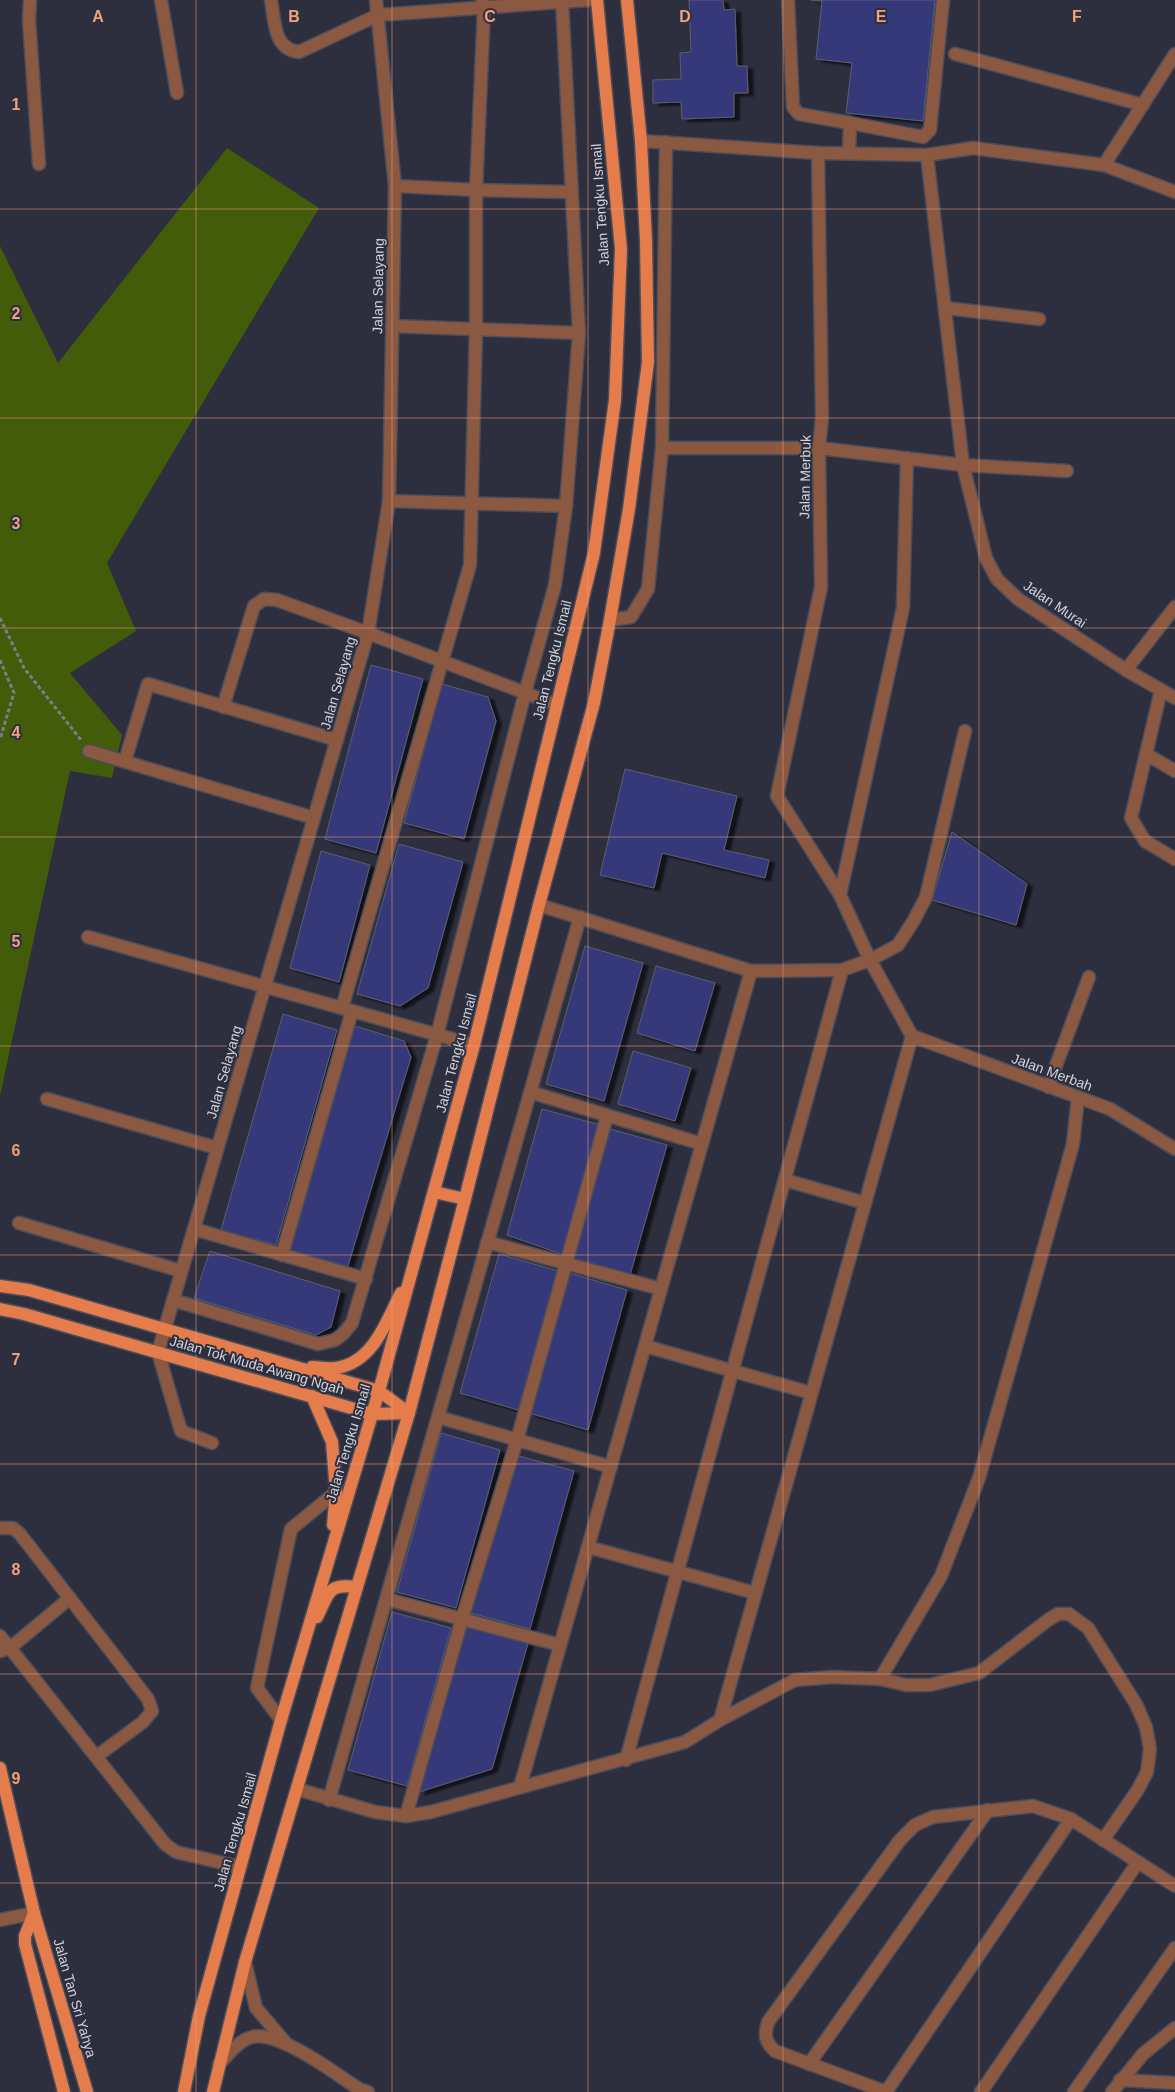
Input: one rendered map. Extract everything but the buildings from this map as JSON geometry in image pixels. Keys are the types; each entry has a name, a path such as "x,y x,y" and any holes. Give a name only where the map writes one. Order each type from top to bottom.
{"main road":[{"name":"Jalan Tengku Ismail","path":"184,2092 198,2016 281,1720 379,1391 474,1045 594,553 616,400 621,249 597,0"},
{"path":"213,2092 245,1962 409,1413 539,905 594,704 629,510 648,362 646,241 640,141 627,0"},
{"path":"434,1192 465,1198"},
{"path":"288,1365 335,1368 352,1363 364,1354 377,1341 414,1266"},
{"name":"Jalan Tok Muda Awang Ngah","path":"0,1286 29,1290 379,1391 409,1413"},
{"name":"Jalan Tok Muda Awang Ngah","path":"0,1310 24,1314 372,1414 409,1413"},
{"path":"312,1396 332,1442 336,1492 332,1547"},
{"path":"304,1642 332,1589 341,1585 356,1587"},
{"name":"Jalan Tan Sri Yahya","path":"0,1768 6,1815 87,2092"},
{"path":"34,1913 25,1936 25,1944 64,2092"}],"street":[{"path":"30,0 29,20 39,164"},
{"path":"161,0 177,93"},
{"path":"271,0 278,38 284,46 292,51 299,52 378,16 483,4 589,0"},
{"name":"Jalan Selayang","path":"158,1352 368,633 389,501 395,186 376,0"},
{"path":"788,0 793,107 799,114 923,137 930,130 943,0"},
{"name":"Jalan Tengku Ismail","path":"173,1300 318,1344 335,1340 343,1334 352,1322 366,1279 436,1035 524,693 555,585 566,506 579,333 562,1"},
{"path":"282,1255 400,803 470,565 476,329 476,190 483,4"},
{"path":"955,54 1143,105"},
{"path":"1104,165 1175,54"},
{"path":"849,153 850,123"},
{"path":"904,154 910,136"},
{"path":"640,141 818,153 928,155 973,148 1104,165 1175,192"},
{"path":"610,620 631,617 648,588 662,448 666,142"},
{"name":"Jalan Merbuk","path":"818,153 822,418 819,448 820,586 777,796 840,895"},
{"name":"Jalan Murai","path":"928,155 963,465 986,558 997,579 1018,600 1126,670 1175,698"},
{"path":"395,186 571,192"},
{"path":"946,308 1039,319"},
{"path":"392,326 579,333"},
{"path":"662,448 819,448 963,465 1067,471"},
{"path":"720,1720 912,1036 870,960 840,895 903,608 906,458"},
{"path":"389,501 566,506"},
{"path":"223,707 254,606 264,600 277,600 557,705"},
{"path":"1126,670 1174,608"},
{"path":"125,762 148,684 337,740"},
{"path":"1161,690 1131,818 1145,841 1175,858"},
{"path":"539,905 751,971 842,970 870,960 898,945 926,897 965,731"},
{"path":"89,751 314,818"},
{"path":"1146,754 1175,771"},
{"path":"329,1800 580,918"},
{"path":"88,937 474,1045"},
{"path":"626,1760 842,970"},
{"path":"520,1787 751,971"},
{"path":"1048,1087 1089,977"},
{"name":"Jalan Merbah","path":"912,1036 1110,1109 1174,1146"},
{"path":"530,1092 702,1144"},
{"path":"880,1680 941,1576 979,1478 1073,1144 1078,1097"},
{"path":"47,1099 217,1148"},
{"path":"406,1816 462,1619 516,1440 607,1116"},
{"path":"785,1180 865,1203"},
{"path":"19,1223 181,1271"},
{"path":"194,1229 366,1279"},
{"path":"488,1242 661,1289"},
{"path":"645,1346 811,1394"},
{"path":"158,1352 181,1431 212,1443"},
{"path":"438,1417 610,1467"},
{"path":"281,1720 257,1688 290,1528 336,1492"},
{"path":"0,1528 13,1528 20,1534 148,1699 152,1711 143,1722 97,1756"},
{"path":"588,1547 755,1593"},
{"path":"5,1650 70,1598"},
{"path":"386,1599 560,1645"},
{"path":"297,1789 374,1812 406,1816 431,1812 626,1760 685,1742 720,1720 795,1680 833,1677 880,1680 906,1685 930,1685 979,1673 1048,1620 1058,1614 1069,1614 1088,1628 1136,1704 1146,1727 1150,1749 1147,1772 1137,1792 1103,1840"},
{"path":"0,1636 5,1650 97,1756 165,1844 176,1852 240,1867"},
{"path":"1070,1819 886,2092 775,2051 768,2044 764,2033 768,2022 900,1840 915,1825 933,1817 1033,1806 1070,1819 1175,1886"},
{"path":"809,2064 988,1810"},
{"path":"981,2092 1138,1862"},
{"path":"0,1920 34,1913"},
{"path":"1074,2092 1175,1948"},
{"path":"245,1962 256,2008 285,2042"},
{"path":"1112,2092 1143,2054 1175,2028"},
{"path":"219,2064 240,2043 251,2037 264,2036 285,2042 362,2091"},
{"path":"1120,2080 1175,2083"}],"path":[{"path":"0,618 24,668 89,751"},
{"path":"0,660 14,693 0,739"}],"green space":[{"path":"227,148 319,208 107,563 136,631 70,673 122,735 112,778 70,771 0,1096 0,246 58,363"}]}
